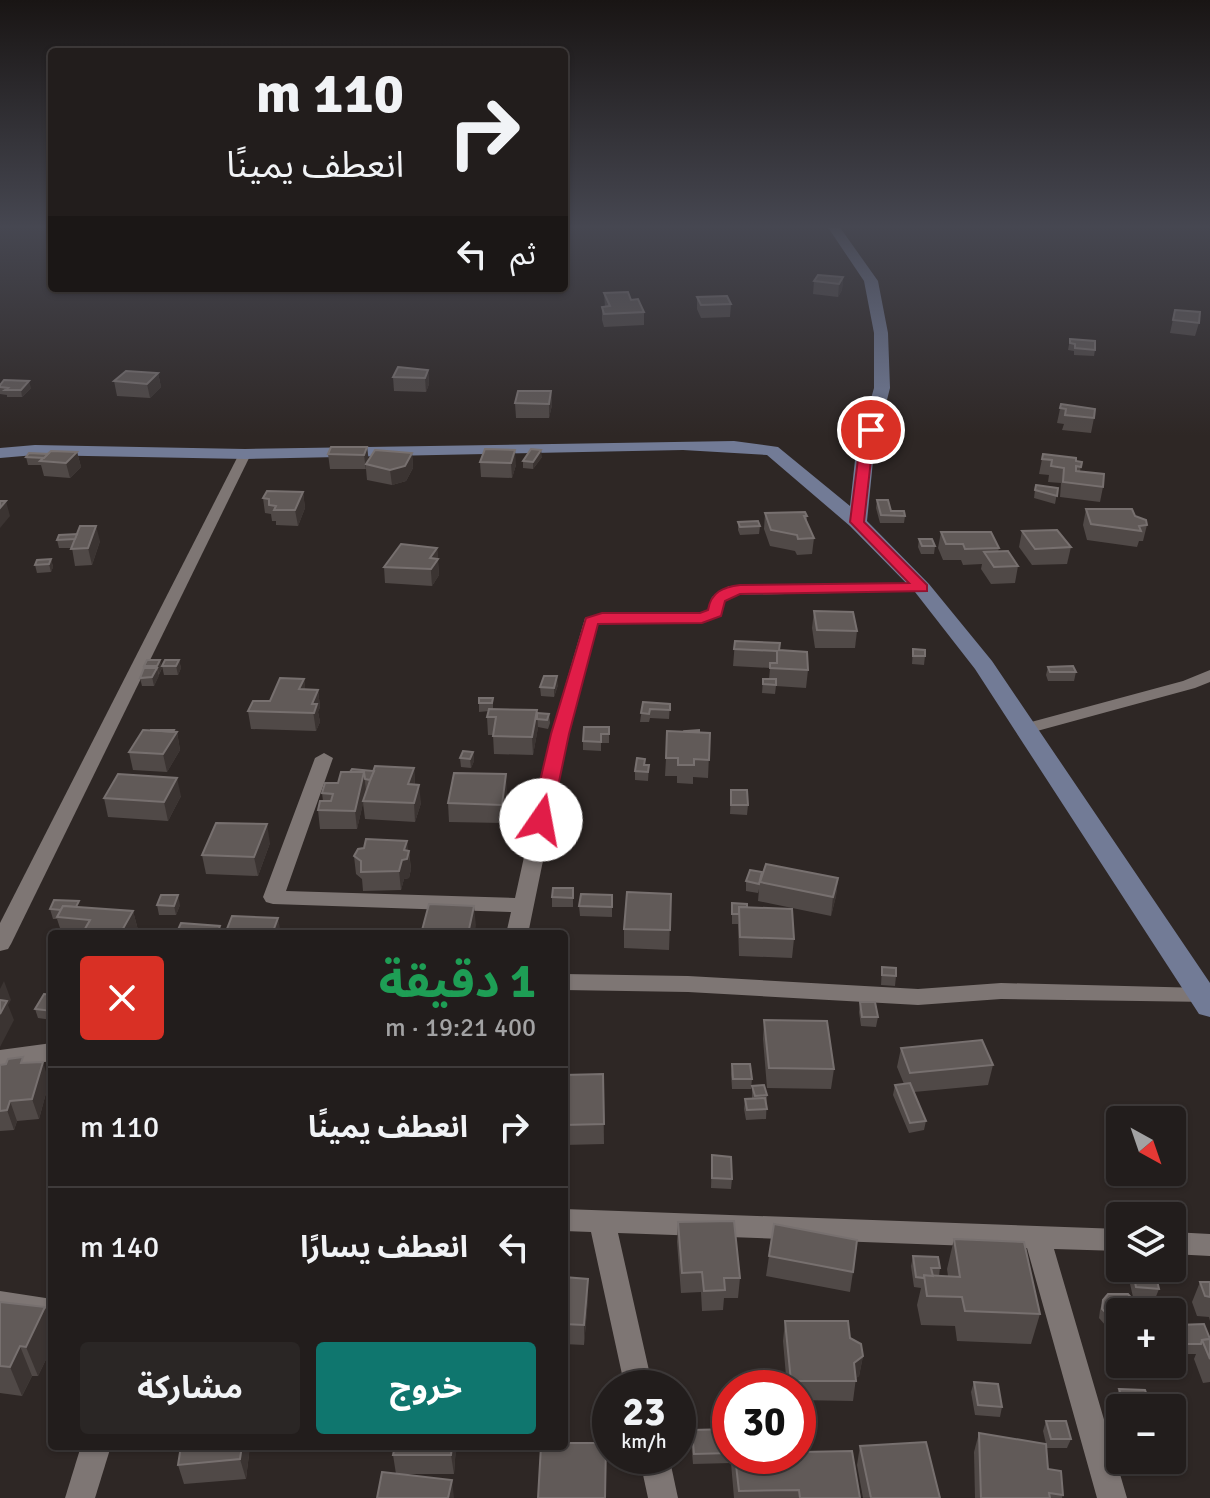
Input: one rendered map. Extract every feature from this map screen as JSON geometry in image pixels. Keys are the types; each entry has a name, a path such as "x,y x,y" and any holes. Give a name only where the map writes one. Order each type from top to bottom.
{"street":[{"path":"857,522 865,451 882,388 881,333 874,296"},
{"path":"0,453 35,450 245,454 734,446 772,451 857,522 922,588 984,666 1207,1001"},
{"path":"0,944 245,454"},
{"path":"518,930 560,734 591,621 602,618 702,618 715,612 717,600 729,591 922,588"},
{"path":"1026,729 1108,709 1153,692 1193,684 1210,675"},
{"path":"324,758 273,897 522,905"},
{"path":"568,982 688,984 918,997 1001,991 1207,1001"},
{"path":"0,1059 48,1053"},
{"path":"568,1220 1106,1239"},
{"path":"602,1222 635,1370"},
{"path":"1037,1236 1112,1498"},
{"path":"1186,1244 1210,1245"},
{"path":"0,1303 48,1310"},
{"path":"80,1498 95,1450"},
{"path":"658,1474 663,1498"}],"building":[{"path":"605,296 629,296 631,300 638,299 644,312 604,314 602,307 610,306"},
{"path":"727,296 731,304 701,305 697,297"},
{"path":"1175,310 1200,312 1199,323 1173,320"},
{"path":"1070,339 1095,341 1095,350 1075,348"},
{"path":"398,367 428,370 425,378 393,377"},
{"path":"126,371 158,373 147,384 114,381"},
{"path":"4,380 29,381 21,390 5,390 8,388 0,387"},
{"path":"518,391 551,391 549,404 515,403"},
{"path":"1061,404 1095,409 1094,418 1065,415 1066,409 1060,408"},
{"path":"331,447 367,447 364,455 328,454"},
{"path":"485,449 515,450 511,463 480,462"},
{"path":"531,449 541,450 533,462 523,461"},
{"path":"375,450 412,453 405,466 390,470 366,464"},
{"path":"51,451 77,452 66,463 40,461"},
{"path":"29,453 48,454 44,458 26,457"},
{"path":"1043,454 1076,458 1076,461 1082,462 1081,467 1076,466 1076,471 1104,474 1103,487 1063,482 1064,468 1051,466 1052,460 1042,459"},
{"path":"1036,485 1058,488 1057,496 1035,490"},
{"path":"267,491 303,492 295,510 274,510 276,506 269,505 269,499 263,498"},
{"path":"877,500 888,500 891,511 904,511 905,516 881,515"},
{"path":"1086,509 1132,509 1135,516 1146,520 1147,525 1139,526 1141,531 1091,524"},
{"path":"805,512 814,538 798,539 797,535 771,530 765,513"},
{"path":"758,521 760,526 740,527 738,522"},
{"path":"80,526 96,526 88,548 71,549"},
{"path":"1057,530 1071,547 1035,549 1022,531"},
{"path":"941,532 991,532 999,548 965,549 963,544 946,544"},
{"path":"77,534 75,539 57,540 59,535"},
{"path":"919,539 932,539 935,546 922,546"},
{"path":"401,544 437,548 430,558 438,559 431,569 384,567"},
{"path":"1008,551 1018,566 994,567 984,552"},
{"path":"51,559 49,564 35,565 37,560"},
{"path":"814,611 853,612 857,631 817,630"},
{"path":"735,641 780,643 779,650 807,652 808,670 770,668 770,663 777,663 777,651 734,649"},
{"path":"913,649 925,650 925,656 913,656"},
{"path":"147,660 160,660 157,666 144,666"},
{"path":"165,660 179,660 176,666 162,666"},
{"path":"1073,666 1076,672 1050,672 1048,667"},
{"path":"144,668 157,668 152,677 140,678"},
{"path":"544,676 557,676 554,688 540,687"},
{"path":"280,678 304,679 299,689 318,690 312,704 317,704 314,713 248,711 253,701 270,701"},
{"path":"763,679 776,679 776,685 763,684"},
{"path":"479,698 493,698 492,703 479,703"},
{"path":"643,702 670,704 670,710 650,709 649,714 641,713"},
{"path":"489,709 537,710 532,737 493,736 496,717 487,717"},
{"path":"537,713 549,714 547,720 537,719"},
{"path":"584,727 609,727 609,734 601,734 601,742 583,741"},
{"path":"143,730 177,732 163,754 129,752"},
{"path":"667,731 710,733 709,760 694,759 694,765 678,765 678,758 666,758"},
{"path":"463,751 473,752 470,759 460,758"},
{"path":"637,758 645,759 644,765 649,765 648,772 635,771"},
{"path":"375,766 414,768 408,784 419,785 414,803 363,801"},
{"path":"352,769 374,771 370,780 365,779 364,772 350,772"},
{"path":"341,772 364,772 355,811 318,810 320,801 331,801 333,794 322,793 325,783 338,783"},
{"path":"454,773 506,774 502,805 448,803"},
{"path":"118,774 177,778 164,802 104,798"},
{"path":"731,790 747,790 748,805 731,805"},
{"path":"216,823 267,824 254,857 202,855"},
{"path":"366,839 407,841 404,850 409,851 407,859 402,860 399,871 361,872 361,861 354,856 358,849 364,848"},
{"path":"766,864 838,878 833,897 760,882"},
{"path":"750,870 762,872 759,884 746,881"},
{"path":"553,888 573,888 573,898 552,897"},
{"path":"627,892 671,894 670,930 624,929"},
{"path":"581,894 612,895 612,907 579,906"},
{"path":"161,895 178,895 174,906 157,905"},
{"path":"54,900 79,901 76,907 50,909"},
{"path":"732,903 747,904 747,907 739,907 739,914 732,914"},
{"path":"429,904 474,906 469,930 422,930"},
{"path":"63,906 133,911 122,930 84,930 90,920 57,917"},
{"path":"739,907 792,909 794,939 740,937"},
{"path":"232,916 278,918 274,930 227,930"},
{"path":"181,923 220,926 218,930 178,930"},
{"path":"882,967 896,968 896,976 882,975"},
{"path":"44,994 48,994 48,1011 35,1009"},
{"path":"0,1000 7,1001 0,1014"},
{"path":"860,1002 875,1002 878,1017 862,1017"},
{"path":"764,1020 827,1021 834,1069 769,1068"},
{"path":"982,1040 993,1065 910,1073 901,1048"},
{"path":"23,1057 21,1063 43,1062 32,1099 10,1101 7,1110 0,1111 0,1065 6,1064 8,1059"},
{"path":"732,1064 750,1064 752,1079 733,1079"},
{"path":"603,1074 604,1124 568,1125 568,1075"},
{"path":"910,1083 926,1121 910,1123 895,1085"},
{"path":"764,1085 767,1095 755,1096 752,1086"},
{"path":"765,1098 767,1109 747,1110 745,1099"},
{"path":"712,1155 731,1157 732,1179 712,1178"},
{"path":"734,1221 740,1278 724,1278 725,1290 704,1291 702,1272 682,1273 678,1222"},
{"path":"774,1224 857,1240 853,1272 769,1256"},
{"path":"954,1239 1024,1242 1040,1314 965,1311 962,1297 927,1296 924,1275 960,1277"},
{"path":"913,1256 938,1257 940,1268 931,1268 933,1276 916,1277"},
{"path":"568,1277 588,1279 584,1325 568,1324"},
{"path":"1135,1282 1157,1282 1159,1289 1136,1287"},
{"path":"1200,1282 1210,1282 1210,1297 1205,1296"},
{"path":"1108,1294 1128,1294 1132,1298 1106,1298 1106,1313 1102,1309 1103,1300"},
{"path":"0,1302 45,1307 26,1347 20,1346 10,1367 0,1366"},
{"path":"785,1321 848,1321 850,1338 861,1344 863,1356 854,1363 856,1381 816,1381 816,1370 790,1370"},
{"path":"1204,1324 1210,1339 1202,1340 1201,1344 1186,1344 1186,1325"},
{"path":"1210,1339 1210,1359 1202,1340"},
{"path":"974,1382 998,1384 1002,1407 978,1405"},
{"path":"1119,1389 1145,1390 1146,1394 1121,1394"},
{"path":"1046,1421 1066,1421 1071,1439 1051,1439"},
{"path":"712,1429 712,1454 696,1454 696,1430"},
{"path":"979,1433 1046,1444 1048,1469 1061,1471 1063,1495 1049,1493 1050,1498 981,1498"},
{"path":"926,1442 940,1498 871,1498 860,1446"},
{"path":"568,1443 592,1443 592,1474 605,1474 605,1498 538,1498 541,1450 568,1450"},
{"path":"180,1450 241,1450 240,1459 178,1465"},
{"path":"394,1450 452,1450 451,1455 393,1455"},
{"path":"852,1451 860,1498 800,1498 799,1490 739,1491 737,1474 816,1474 816,1452"},
{"path":"382,1472 452,1480 448,1498 377,1498"}],"route":[{"path":"541,820 560,734 591,621 602,618 702,618 715,612 717,600 729,591 922,588 857,522 865,451 871,430"}]}
